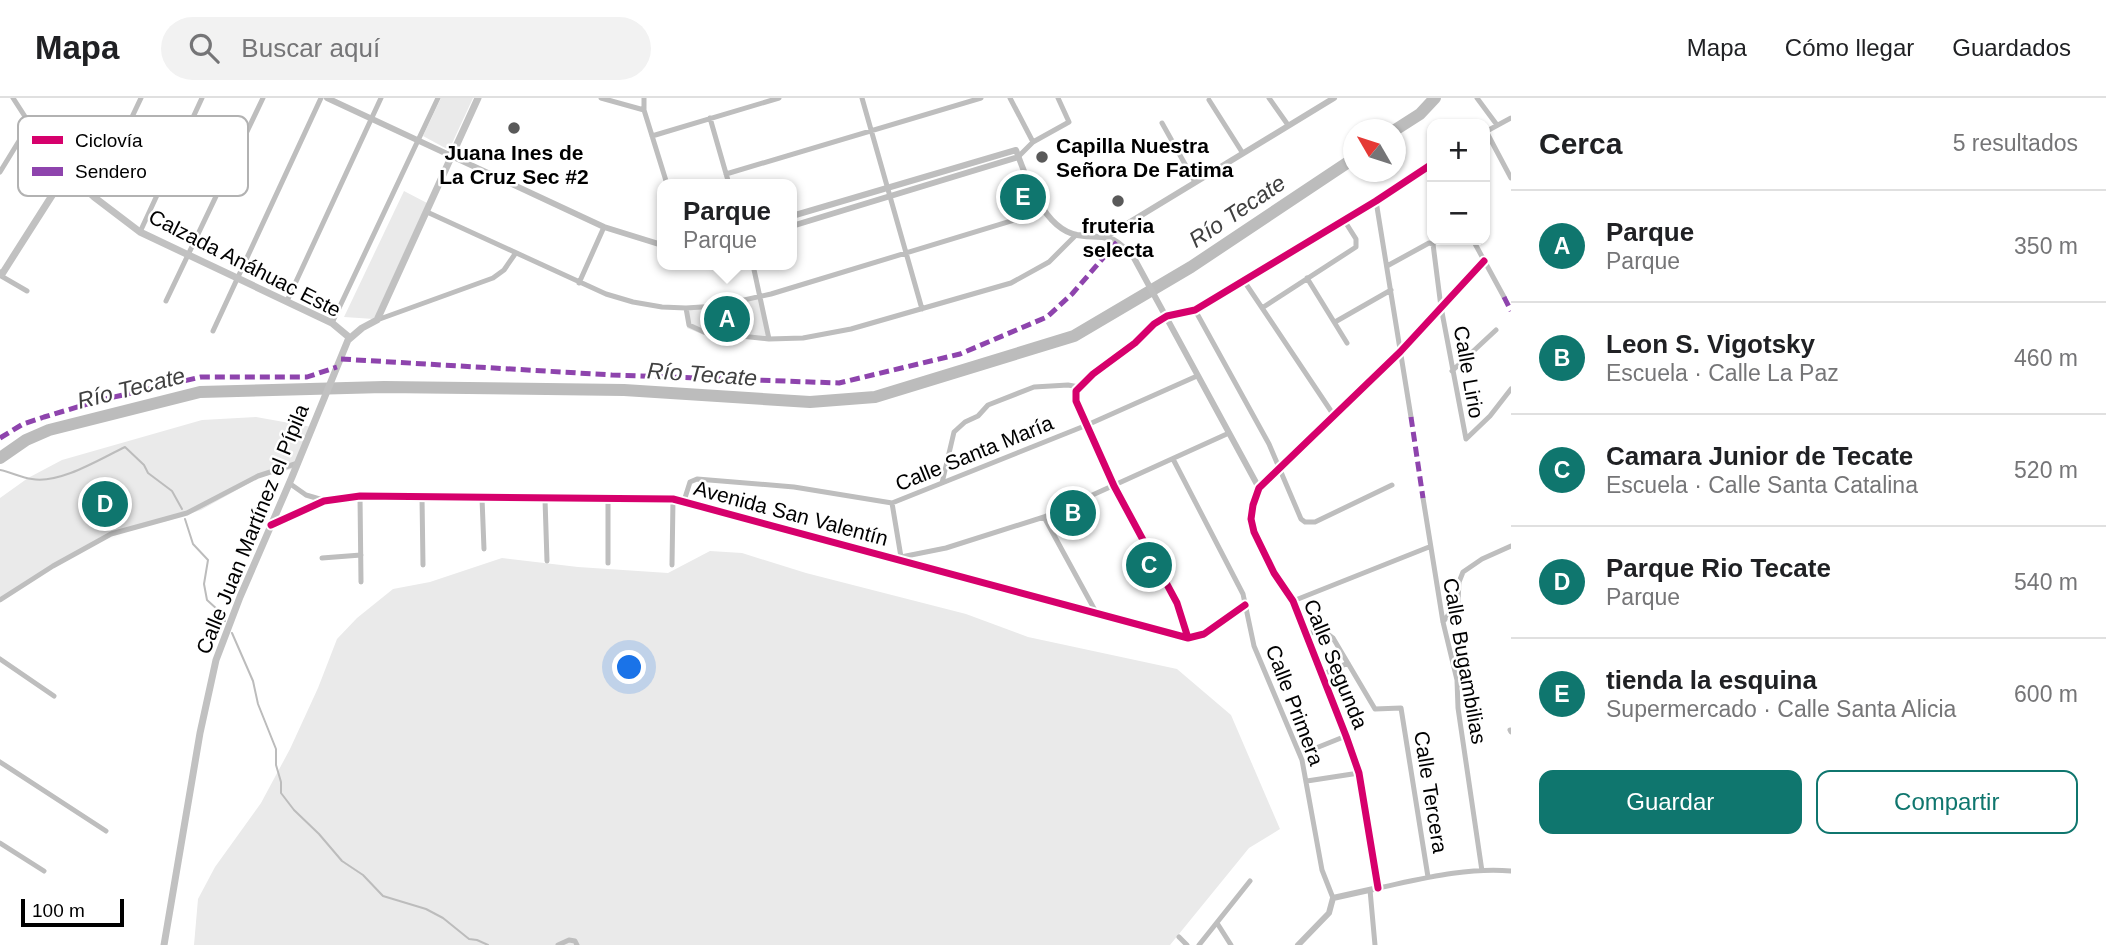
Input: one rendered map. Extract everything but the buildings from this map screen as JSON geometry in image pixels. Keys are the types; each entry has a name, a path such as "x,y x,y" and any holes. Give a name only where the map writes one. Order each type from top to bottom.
{"main road":[{"path":"350,338 377,320 478,98"},
{"path":"1,275 52,196"},
{"name":"Calzada Anáhuac Este","path":"94,197 140,232 332,323 350,338"},
{"name":"Calle Juan Martínez el Pípila","path":"164,945 200,733 216,660 350,338"}],"street":[{"name":"Calzada Anáhuac Este","path":"13,98 25,116"},
{"path":"132,116 141,98"},
{"path":"194,116 202,98"},
{"path":"248,130 263,98"},
{"path":"213,331 321,98"},
{"path":"327,98 604,227 657,244"},
{"path":"287,301 382,98"},
{"path":"332,323 438,98"},
{"path":"601,98 644,110"},
{"path":"644,98 644,110 665,179"},
{"path":"652,136 779,98"},
{"path":"862,98 922,309"},
{"path":"726,174 981,98"},
{"path":"1010,98 1033,142"},
{"path":"797,215 890,191 1019,152 1069,121 1058,98"},
{"path":"1269,98 1288,125"},
{"path":"1107,236 1334,98"},
{"path":"1477,98 1497,125"},
{"path":"1209,100 1242,152"},
{"path":"710,118 728,179"},
{"path":"1490,129 1511,118"},
{"path":"1162,123 1195,182"},
{"path":"1490,141 1511,178"},
{"path":"0,172 18,143"},
{"path":"1019,152 1044,211 1058,227 1076,235 1107,236 1126,248 1134,258 1259,488 1400,352 1484,261"},
{"path":"1245,605 1204,634 1188,638 1177,603 1114,486 1087,425 1075,397 1079,387 1167,316 1195,310 1427,167"},
{"path":"797,224 890,191"},
{"path":"140,232 157,196"},
{"path":"166,301 217,196"},
{"path":"1376,201 1411,417"},
{"path":"427,212 579,283 633,302 686,308 717,306 760,296 1044,211"},
{"path":"1262,308 1356,247 1356,239 1344,220"},
{"path":"579,283 604,227"},
{"path":"686,308 686,318 695,330 769,339 828,334 922,309 1026,276 1049,262 1076,235"},
{"name":"Calle Lirio","path":"1387,266 1432,243 1466,439 1490,416 1511,389"},
{"path":"1476,245 1504,297"},
{"path":"377,320 493,278 504,270 515,254"},
{"path":"754,270 769,339"},
{"path":"1,275 27,291"},
{"path":"1307,278 1347,343"},
{"path":"1244,281 1335,417"},
{"path":"1335,322 1391,290"},
{"path":"1195,310 1269,444 1298,516 1305,522 1315,522 1392,485"},
{"path":"1452,370 1496,330"},
{"name":"Calle Santa María","path":"684,501 690,482 697,479 794,487 892,503 1087,425 1197,376"},
{"path":"942,483 954,432 965,422 978,416 988,405 1034,387 1079,387"},
{"path":"892,503 901,559 946,548 1044,517 1229,433"},
{"name":"Calle Primera","path":"1173,459 1238,582 1254,646 1302,760 1322,870 1333,898"},
{"path":"0,600 53,566 111,534 187,513 258,476 298,463"},
{"path":"289,483 306,495 324,500"},
{"name":"Calle Segunda","path":"1259,488 1252,505 1254,532 1274,573 1293,601 1359,773 1378,888"},
{"path":"360,496 362,582"},
{"name":"Avenida San Valentín","path":"271,525 324,500 360,496 673,499 1188,638"},
{"path":"422,497 423,565"},
{"path":"482,498 484,550"},
{"name":"Calle Bugambilias","path":"1423,498 1443,622 1457,680 1458,708 1482,871"},
{"path":"545,499 547,561"},
{"path":"673,499 673,565"},
{"path":"608,500 608,563"},
{"path":"1044,517 1097,614"},
{"path":"1443,622 1458,602 1462,572 1482,559 1511,546"},
{"path":"1293,601 1429,547"},
{"path":"322,558 361,555"},
{"name":"Calle Tercera","path":"1306,633 1329,634 1375,709 1399,707 1402,711 1427,877"},
{"path":"0,659 54,696"},
{"path":"1321,674 1348,663"},
{"path":"1316,748 1346,736"},
{"path":"0,762 106,831"},
{"path":"1307,781 1359,773"},
{"path":"0,843 44,871"},
{"path":"1298,945 1329,913 1333,898 1427,877 1511,871"},
{"path":"1199,945 1250,881"},
{"path":"1370,890 1375,945"},
{"path":"1217,923 1231,945"},
{"path":"1179,937 1187,945"},
{"path":"558,945 569,940 575,941 577,945"}],"shaded area":[{"path":"441,98 473,98 449,150 423,136"},
{"path":"404,191 427,203 374,319 344,317"},
{"path":"760,297 771,338 709,337 687,328 689,309"},
{"path":"256,417 312,427 296,468 260,477 201,510 128,529 98,541 0,600 0,498 28,478 62,460 202,420"},
{"path":"710,551 742,553 806,573 966,614 1028,637 1177,669 1231,715 1280,829 1249,848 1170,945 194,945 198,899 215,867 261,803 290,749 337,639 357,618 393,589 430,582 502,558 578,567 668,573"}],"waterway":[{"name":"Río Tecate","path":"1406,123 1420,114 1435,98"},
{"name":"Río Tecate","path":"0,458 26,440 49,430 200,392 384,387 624,390 810,402 875,397 1074,336 1191,267 1343,166"},
{"path":"0,470 32,479 55,478 125,447 144,465 148,473 172,491 182,509"},
{"path":"185,519 193,544 208,560 204,584 207,600 225,621"},
{"path":"232,633 253,681 258,704 276,749 281,793 294,810 342,861 363,875 383,896 426,909 443,918 469,939 488,945"}],"marked path":[{"path":"341,359 612,375 839,383 960,354 1047,317 1072,294 1117,242"},
{"path":"1504,297 1511,311"},
{"path":"0,438 23,424 44,417 101,400 201,377 307,377 337,367"},
{"path":"1411,417 1423,498"}],"cycle path":[{"path":"1188,638 1177,603 1114,486 1076,401 1076,391 1154,324 1167,316 1195,310 1427,167"},
{"path":"1378,888 1359,773 1293,601 1274,573 1254,532 1251,519 1253,505 1259,488 1400,352 1484,261"},
{"path":"271,525 324,501 360,496 673,499 1188,638 1204,634 1245,605"}],"place":[{"name":"Juana Ines de La Cruz Sec #2","path":"514,128"},
{"name":"Capilla Nuestra Señora De Fatima","path":"1042,157"},
{"name":"tienda la esquina","path":"1023,197"},
{"name":"fruteria selecta","path":"1118,201"},
{"name":"Parque","path":"727,319"},
{"name":"Parque Rio Tecate","path":"105,504"},
{"name":"Leon S. Vigotsky","path":"1073,513"},
{"name":"Camara Junior de Tecate","path":"1149,565"}]}
